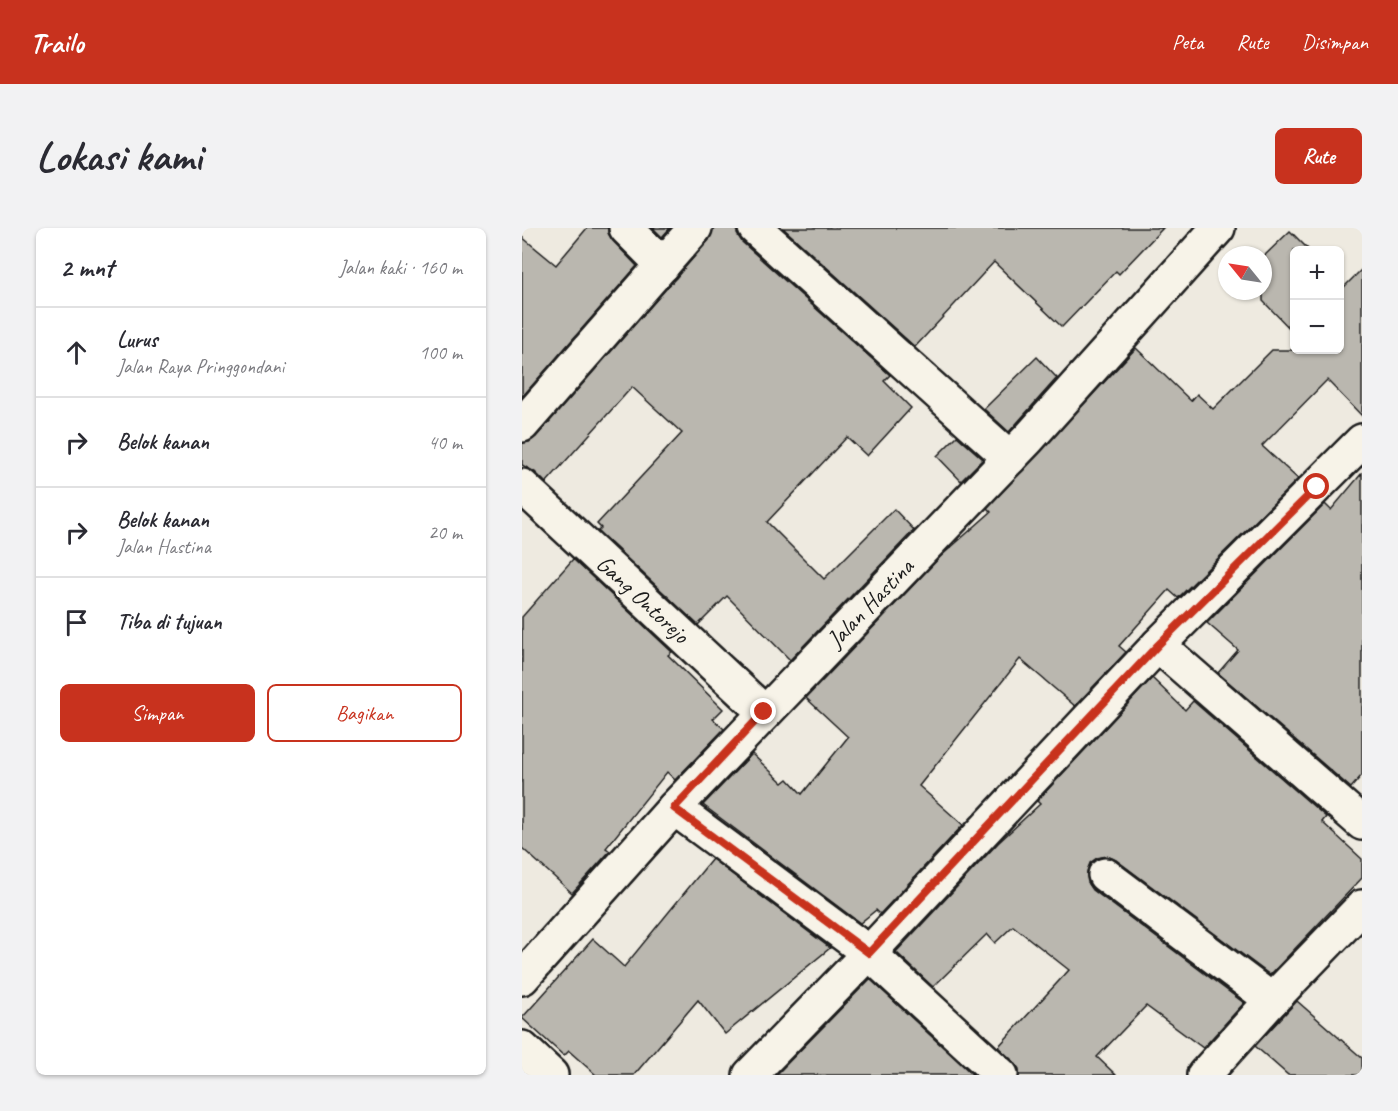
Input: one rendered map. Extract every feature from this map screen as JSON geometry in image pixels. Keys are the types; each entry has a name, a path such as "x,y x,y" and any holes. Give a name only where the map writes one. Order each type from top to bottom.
{"street":[{"path":"626,228 663,265"},
{"path":"522,425 695,228"},
{"path":"755,228 1010,458"},
{"name":"Jalan Hastina","path":"522,978 674,808 1010,458 1218,228"},
{"path":"750,1075 869,953 1158,645 1362,441"},
{"name":"Gang Ontorejo","path":"522,486 764,712"},
{"path":"1158,645 1362,823"},
{"path":"674,808 869,953 1001,1075"},
{"path":"1105,875 1272,1000"},
{"path":"1204,1075 1272,1000 1362,907"},
{"path":"522,1048 551,1075"}],"building":[{"path":"587,228 608,228 613,241 637,266 522,397 522,237 556,265"},
{"path":"653,228 670,228 662,237"},
{"path":"713,228 737,228 737,234 742,242 890,375 884,381 911,408 867,456 847,437 767,522 824,579 894,509 914,530 790,660 727,596 698,625 598,531 601,528 597,524 682,433 632,387 546,483 535,472 522,465 522,443 529,442 536,437 709,240"},
{"path":"783,228 1163,228 1119,274 1116,271 1062,327 994,262 915,347"},
{"path":"1290,231 1305,246 1290,246 1290,329 1263,301 1272,300 1272,248"},
{"path":"1362,269 1362,416 1327,380 1262,446 1298,479 1178,598 1169,590 1119,646 1126,652 1075,706 1020,659 919,786 963,825 880,914 876,910 860,923 703,805 752,754 783,783 788,779 802,794 848,737 806,698 940,557 991,512 987,508 1136,348 1191,401 1197,394 1213,409 1272,350 1290,350 1290,354 1344,354 1344,287"},
{"path":"1037,357 1057,378 1009,432 984,409"},
{"path":"957,436 983,459 961,481 937,456"},
{"path":"1362,473 1362,775 1351,788 1218,673 1238,650 1207,623 1325,504 1331,510"},
{"path":"573,559 672,652 668,655 723,709 713,719 724,729 675,780 667,772 606,848 610,851 572,893 522,848 522,617"},
{"path":"1152,678 1185,710 1193,701 1326,817 1322,822 1362,859 1362,878 1270,975 1116,860 1107,856 1097,858 1090,863 1087,872 1088,882 1093,890 1244,1003 1203,1048 1146,1006 1097,1057 1116,1075 1019,1075 1019,1069 1014,1062 998,1047 1069,970 1013,926 995,943 987,934 933,987 896,952 998,843 1040,804 1037,801"},
{"path":"712,859 830,948 725,1034 698,1000 634,1075 596,1075 569,1051 564,1056 522,1018 593,939 624,967"},
{"path":"870,979 973,1075 776,1075"},
{"path":"1297,1001 1362,1058 1362,1075 1288,1075 1255,1046"}],"route":[{"path":"764,712 674,808 869,953 1158,645 1317,487"}]}
